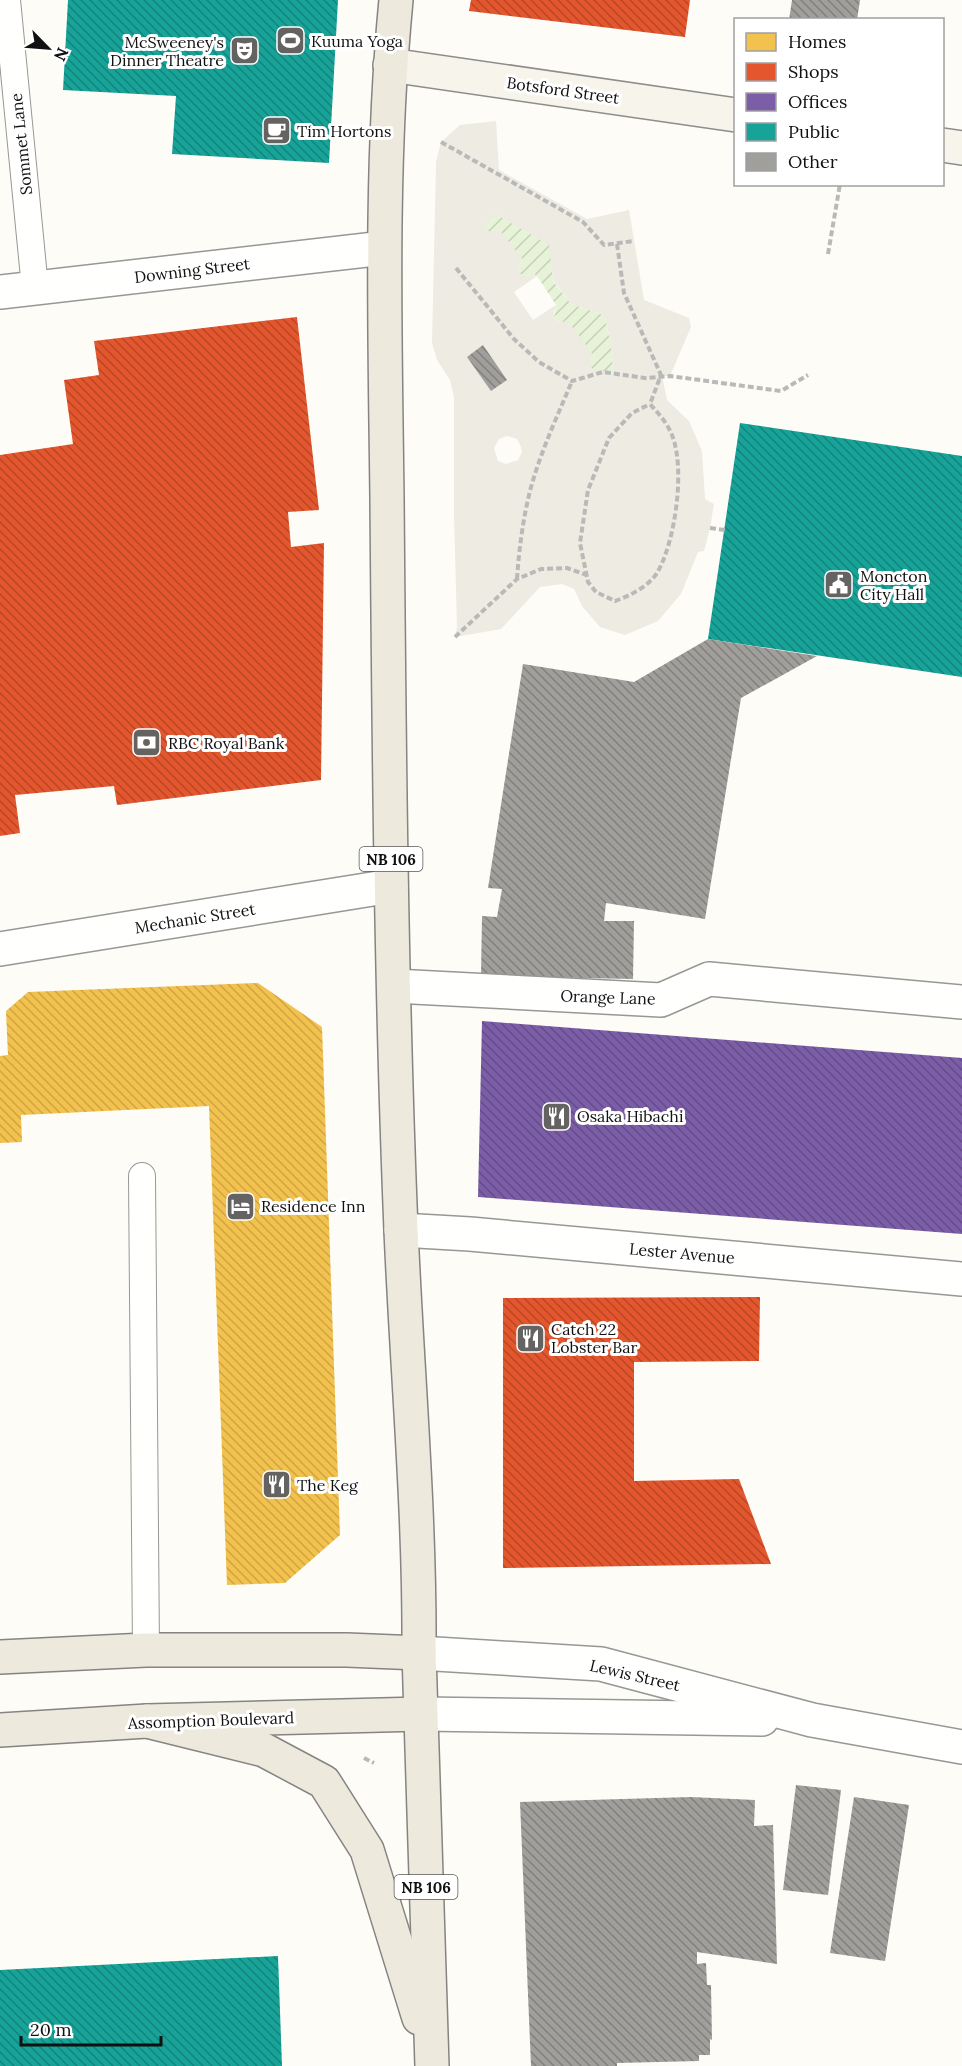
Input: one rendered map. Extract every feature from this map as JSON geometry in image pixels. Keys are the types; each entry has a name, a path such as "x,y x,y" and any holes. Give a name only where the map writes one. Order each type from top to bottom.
{"main road":[{"name":"NB 106","path":"396,0 390,65 384,248 391,886 401,1230 419,1586 419,1653 432,2063"},
{"name":"Botsford Street","path":"390,65 734,115"},
{"path":"944,145 962,148"},
{"path":"0,1658 146,1650 347,1650 419,1653"},
{"name":"Assomption Boulevard","path":"0,1730 147,1720 421,1714"},
{"path":"147,1720 264,1750 324,1782 367,1850 432,2063"}],"street":[{"name":"Downing Street","path":"0,292 384,248"},
{"name":"Mechanic Street","path":"0,950 391,886"},
{"name":"Orange Lane","path":"394,986 661,1000 709,979 962,1002"},
{"name":"Lester Avenue","path":"401,1230 470,1234 962,1279"},
{"name":"Lewis Street","path":"419,1653 601,1664 812,1720 962,1747"},
{"name":"Lewis Street","path":"421,1714 812,1720"},
{"path":"915,1738 962,1726"}],"lane":[{"name":"Sommet Lane","path":"7,0 36,288"},
{"path":"142,1176 146,1650"}],"path":[{"path":"441,142 583,222 604,246 634,241"},
{"path":"828,254 840,186"},
{"path":"617,244 624,293 662,375 650,404 632,413 609,438 588,490 580,543 588,582 596,592 615,601 632,595 656,574 673,533 678,459 673,437 661,416 650,404"},
{"path":"456,268 514,339 539,362 572,381 603,372 645,378 662,375 781,392 808,375"},
{"path":"517,579 520,544 530,491 543,450 572,381"},
{"path":"710,528 725,530"},
{"path":"455,637 517,579 541,569 567,568 587,575"}],"green space":[{"path":"494,213 550,245 553,281 571,304 601,314 606,321 613,356 612,373 594,370 590,367 590,360 594,356 560,322 554,319 556,305 537,276 533,273 528,276 520,274 518,267 523,260 494,231 488,231 485,227 486,221"}],"shaded area":[{"path":"496,121 499,170 587,219 629,210 644,300 689,318 691,327 670,376 662,376 667,400 689,421 702,451 705,499 714,504 710,528 704,551 698,552 681,594 658,621 625,635 600,627 582,606 574,589 562,584 540,587 501,629 455,637 457,627 454,398 450,380 437,360 432,343 436,162 441,142 460,125","holes":["494,213 549,245 553,280 571,304 601,314 606,321 613,356 612,373 603,372 601,369 594,370 590,367 590,360 594,356 568,321 560,322 554,319 556,305 533,320 514,292 537,276 533,273 528,276 520,274 518,267 523,260 498,228 488,231 485,227 486,221 491,219","507,436 517,439 522,452 518,460 506,464 498,461 494,448 499,439"]}],"building: Homes":[{"path":"258,983 322,1027 340,1535 285,1583 227,1585 209,1106 21,1115 22,1142 0,1143 0,1056 8,1055 6,1011 28,992"}],"building: Shops":[{"path":"471,0 690,0 685,37 469,11"},
{"path":"297,317 319,510 288,512 291,547 324,543 321,780 117,805 114,786 15,795 20,833 0,836 0,455 73,444 64,380 99,375 94,341"},
{"path":"760,1297 759,1361 634,1362 634,1481 739,1479 771,1564 503,1568 503,1298"}],"building: Offices":[{"path":"482,1021 962,1058 962,1234 478,1197"}],"building: Public":[{"path":"68,0 338,0 329,163 172,154 176,96 63,90"},
{"name":"Moncton City Hall","path":"740,423 962,456 962,677 708,639"},
{"path":"278,1956 282,2066 0,2066 0,1970"}],"building: Other":[{"path":"792,0 860,0 857,18 789,18"},
{"path":"483,345 507,380 491,391 467,357"},
{"path":"708,639 817,656 741,698 705,919 606,903 604,921 634,921 633,979 481,976 482,916 497,917 502,889 488,888 523,664 634,682"},
{"path":"796,1785 841,1790 828,1895 783,1890"},
{"path":"691,1797 755,1800 754,1826 773,1825 777,1964 697,1952 697,1964 706,1963 707,1985 711,1985 710,2055 699,2055 699,2061 617,2063 617,2066 531,2066 520,1802"},
{"path":"854,1797 909,1805 885,1961 830,1953"}],"place":[{"name":"Kuuma Yoga","path":"290,41"},
{"name":"McSweeney's Dinner Theatre","path":"245,51"},
{"name":"Tim Hortons","path":"276,131"},
{"name":"Moncton City Hall","path":"839,585"},
{"name":"RBC Royal Bank","path":"147,743"},
{"name":"Osaka Hibachi","path":"556,1116"},
{"name":"Residence Inn","path":"240,1206"},
{"name":"Catch 22 Lobster Bar","path":"530,1338"},
{"name":"The Keg","path":"276,1485"}]}
